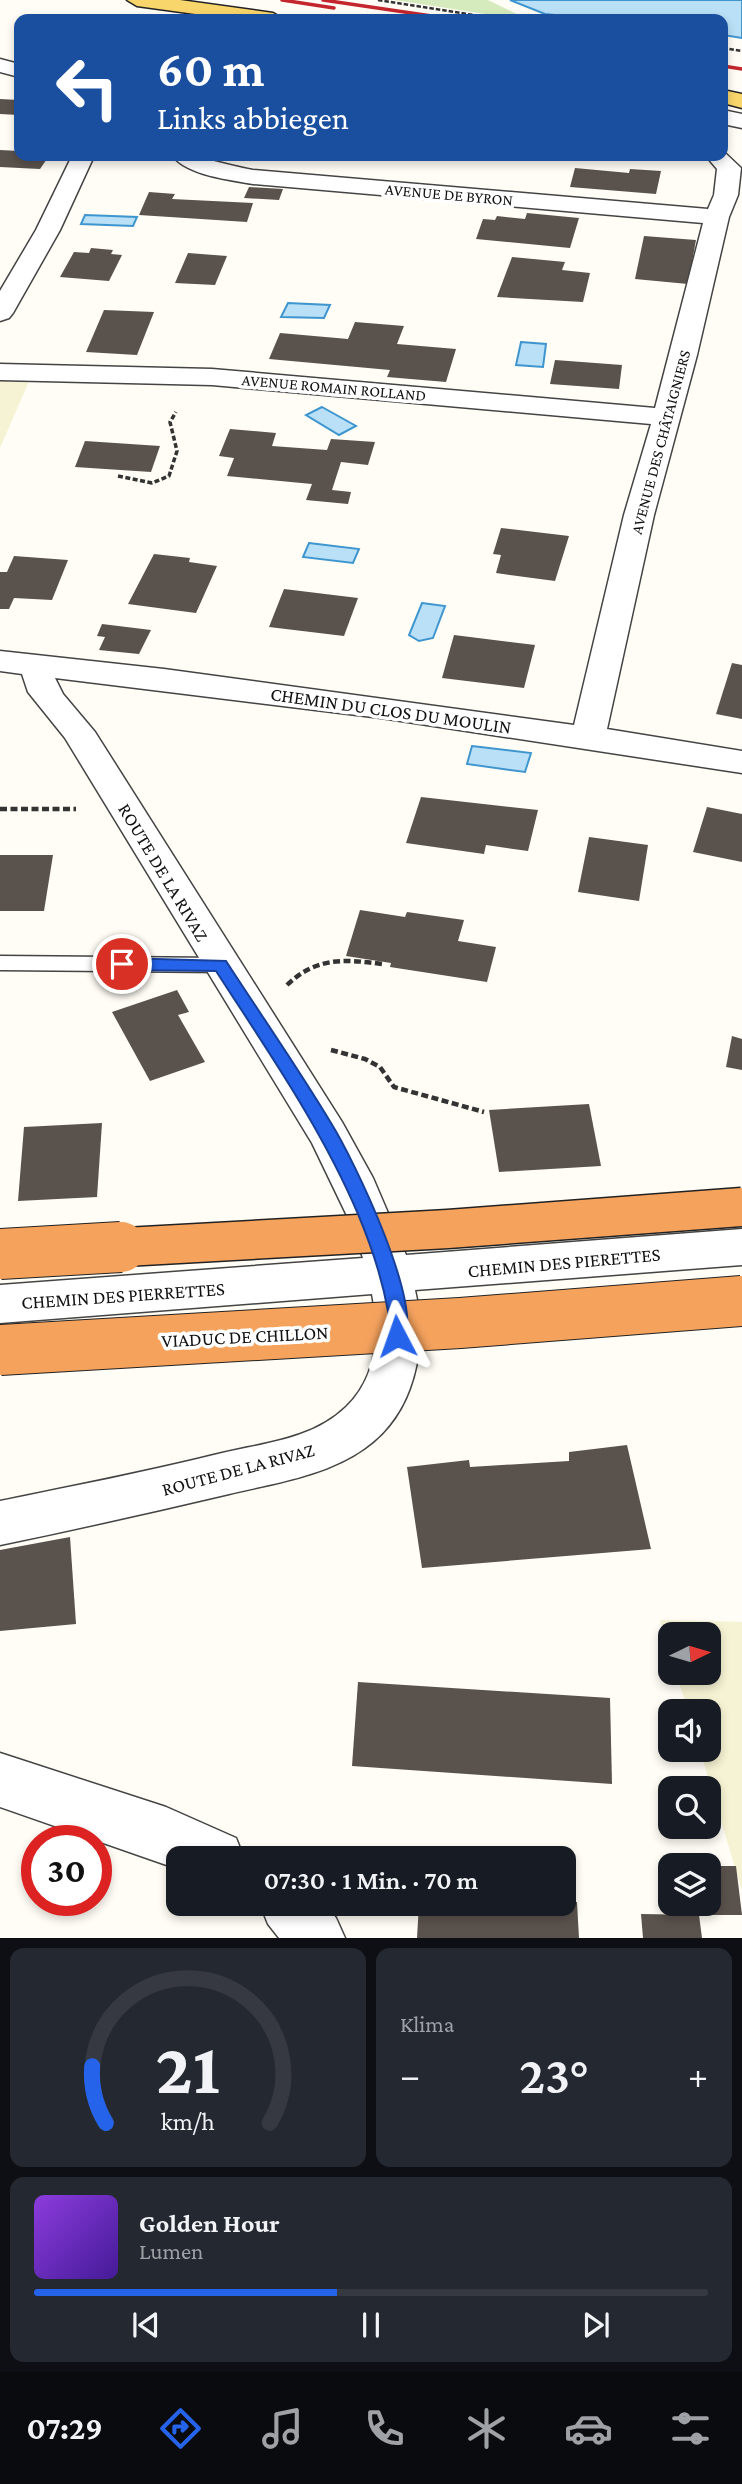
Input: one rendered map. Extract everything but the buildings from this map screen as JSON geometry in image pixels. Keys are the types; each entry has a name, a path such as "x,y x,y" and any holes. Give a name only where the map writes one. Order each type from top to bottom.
{"highway":[{"path":"0,1254 435,1230 741,1238"},
{"name":"VIADUC DE CHILLON","path":"0,1350 460,1322 742,1301"}],"main road":[{"path":"137,0 237,14"}],"street":[{"path":"0,313 48,230 81,161"},
{"name":"AVENUE DE BYRON","path":"195,161 214,170 261,178 717,216"},
{"name":"AVENUE DES CHÂTAIGNIERS","path":"589,735 639,515 730,174 723,161"},
{"name":"AVENUE ROMAIN ROLLAND","path":"0,372 212,377 666,417"},
{"name":"CHEMIN DU CLOS DU MOULIN","path":"0,661 161,678 589,735 742,762"},
{"name":"ROUTE DE LA RIVAZ","path":"0,1522 226,1473 294,1456 342,1437 362,1422 391,1379 397,1358 398,1315 390,1276 368,1216 277,1032 221,965 78,732 42,688 37,675 39,666"},
{"name":"CHEMIN DES PIERETTES","path":"246,1286 390,1276 741,1238"},
{"name":"CHEMIN DES PIERRETTES","path":"0,1304 246,1286"},
{"path":"0,1780 166,1835 190,1846"},
{"path":"298,1916 316,1938"}],"lane":[{"path":"0,963 221,965"}],"path":[{"path":"378,0 467,14"},
{"path":"118,476 152,483 169,476 177,451 170,422 172,415 185,407"},
{"path":"0,809 98,809 122,804"},
{"path":"382,964 336,958 307,968 287,985 277,1032 365,1059 380,1067 394,1087 484,1112"}],"shaded area":[{"path":"0,379 30,379 0,448"},
{"path":"660,1620 742,1622 742,1891 721,1820 721,1776 708,1776 704,1762 721,1762 721,1699 684,1699 680,1685 721,1685 721,1622"}],"green space":[{"path":"394,0 488,0 517,14 486,14"}],"water":[{"path":"510,0 742,0 742,38 728,36 728,14 545,14"},
{"path":"85,215 137,217 133,226 81,224"},
{"path":"288,303 330,305 324,318 281,317"},
{"path":"521,342 546,344 543,367 516,365"},
{"path":"322,407 356,426 339,435 306,415"},
{"path":"309,543 359,549 353,563 303,557"},
{"path":"422,603 445,606 433,638 419,641 409,635"},
{"path":"472,746 531,753 525,772 467,764"}],"railway":[{"path":"282,0 334,8"},
{"path":"323,0 418,14"},
{"path":"728,67 742,69"}],"route":[{"path":"122,964 221,965 325,1128 348,1173 368,1216 390,1276 398,1315 397,1336"}]}
